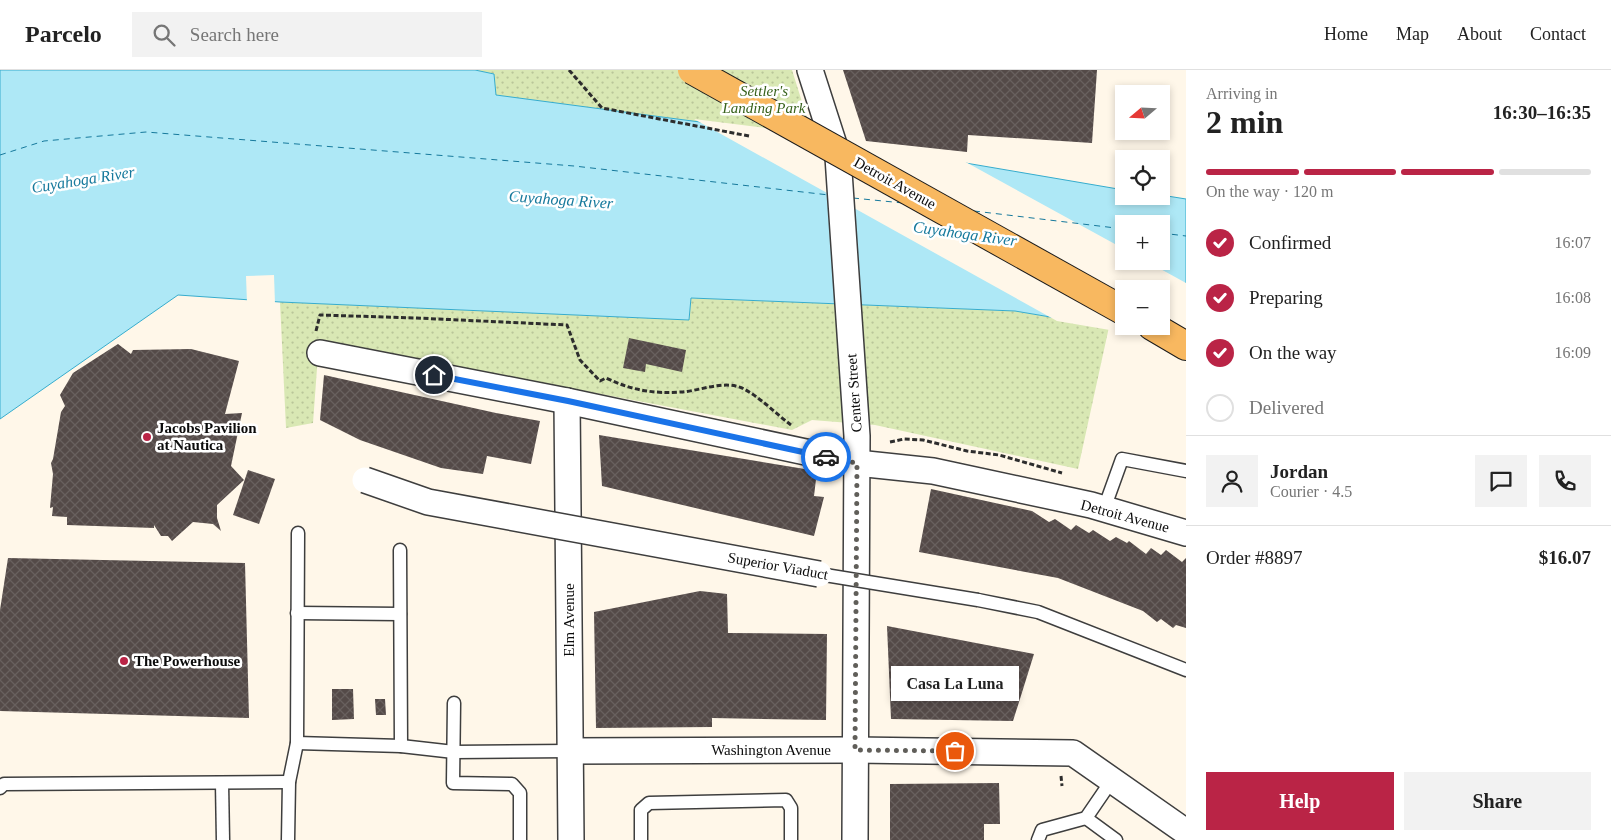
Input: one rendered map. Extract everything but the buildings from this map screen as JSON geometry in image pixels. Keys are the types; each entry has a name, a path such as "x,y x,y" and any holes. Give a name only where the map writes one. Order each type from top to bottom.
{"main road":[{"name":"Detroit Avenue","path":"692,70 1115,306"},
{"path":"1167,335 1186,346"}],"street":[{"name":"Center Street","path":"810,70 838,157 857,436 855,840"},
{"name":"Detroit Avenue","path":"320,353 568,401 857,463 933,471 1104,509 1186,533"},
{"name":"Elm Avenue","path":"568,401 571,840"},
{"name":"Superior Viaduct","path":"365,480 428,502 818,574"},
{"name":"Washington Avenue","path":"570,751 855,750 1073,752 1186,832"}],"lane":[{"path":"1104,509 1122,459 1186,471"},
{"path":"288,840 290,782 297,743 298,532"},
{"path":"400,550 401,746"},
{"name":"Superior Viaduct","path":"818,574 978,600 1038,612 1186,670"},
{"path":"297,613 400,614"},
{"path":"454,704 453,783 512,784 520,793 520,840"},
{"path":"297,743 401,746 454,752 570,751"},
{"path":"1038,840 1042,830 1086,818 1112,780"},
{"path":"222,782 222,840"},
{"path":"0,788 4,784 290,782"},
{"path":"641,840 641,810 649,803 786,800 791,808 791,840"},
{"path":"1086,818 1116,840"}],"path":[{"path":"569,70 602,108 749,136"},
{"path":"320,353 314,336 320,316 567,325 580,360 600,380 606,378 620,385 649,393 682,392 723,385 741,388 791,424 800,428"}],"green space":[{"name":"Settler's Landing Park","path":"475,70 792,70 813,137 495,95 494,74"},
{"path":"691,298 1015,311 1109,327 1078,469 875,425 812,420 792,430 319,341 313,423 286,428 280,302 689,320"}],"water":[{"name":"Cuyahoga River","path":"0,70 475,70 494,74 496,95 813,137 1115,188 1115,205 1170,205 1170,196 1186,199 1186,340 1157,335 1170,335 1170,280 1115,280 1115,328 1015,311 691,298 689,320 280,302 178,295 0,419"}],"pier":[{"path":"694,119 813,134 962,160 1115,244 1115,270 1162,270 1186,283 1186,343 1139,335 1170,335 1170,280 1115,280 1115,331 1057,321"},
{"path":"274,275 275,304 247,303 246,276"}],"ferry route":[{"path":"0,155 44,141 146,132 574,166 829,195"},
{"path":"853,198 903,203"},
{"path":"974,211 1115,228"},
{"path":"1170,234 1186,236"}],"way so far":[{"path":"826,457 857,463 855,750 955,751"}],"place":[{"name":"Jacobs Pavilion at Nautica","path":"147,437"},
{"name":"The Powerhouse","path":"124,661"},
{"name":"Casa La Luna","path":"955,751"}],"route":[{"path":"434,375 568,401 826,457"}]}
